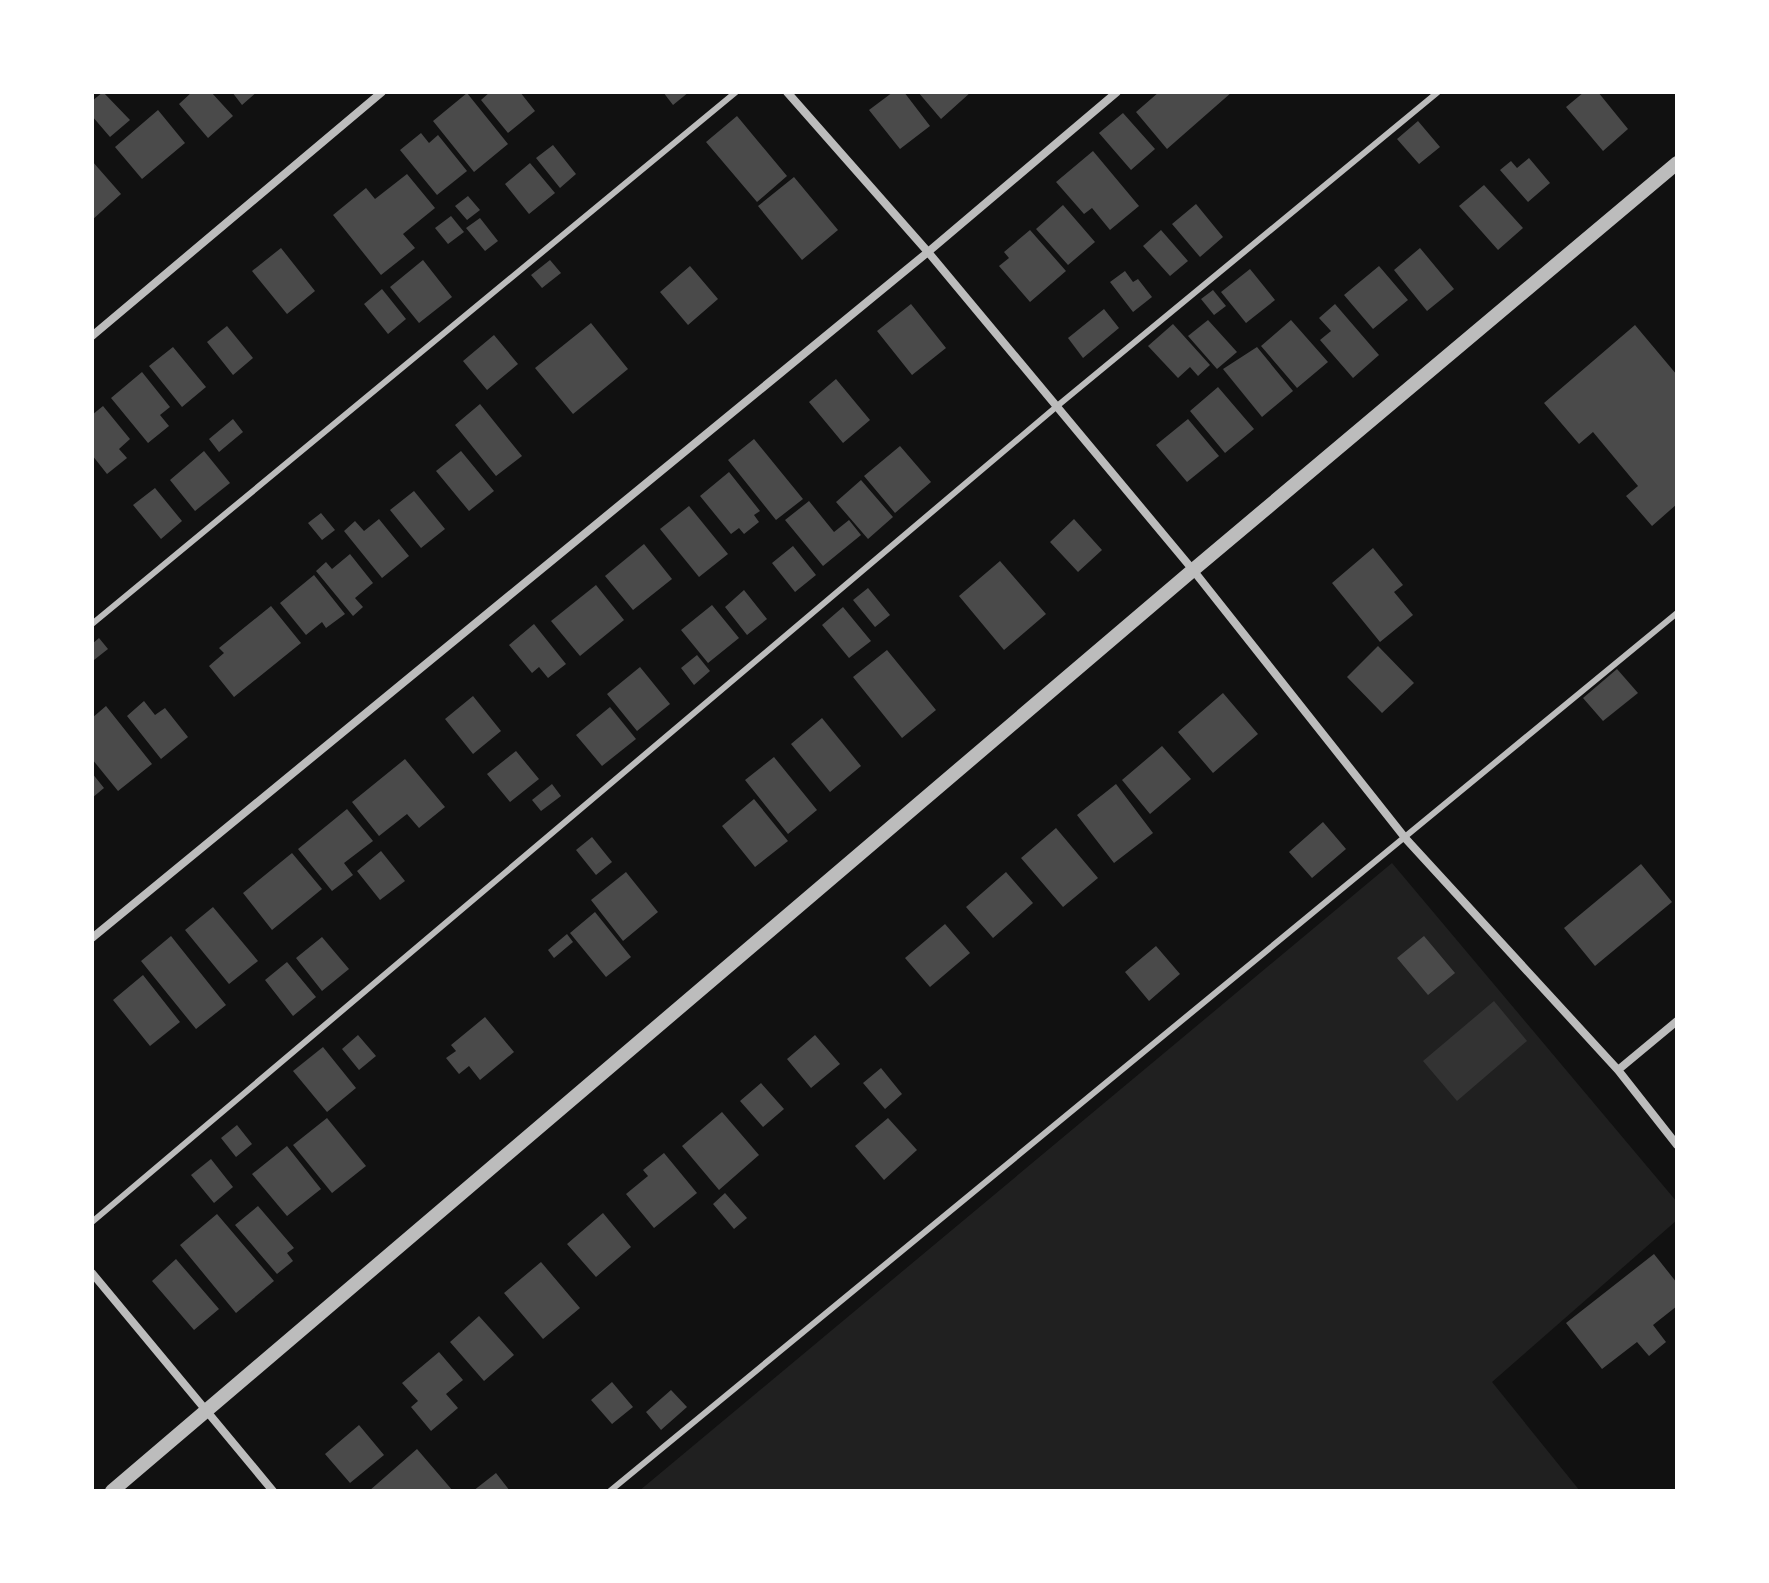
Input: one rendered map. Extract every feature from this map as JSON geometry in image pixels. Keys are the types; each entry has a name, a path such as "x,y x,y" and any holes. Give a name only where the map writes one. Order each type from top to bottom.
{"street":[{"path":"92,336 382,92"},
{"path":"787,92 928,252 1193,570 1406,839 1618,1070 1677,1145"},
{"path":"92,938 928,252 1117,92"},
{"path":"112,1491 1193,570 1677,163"},
{"path":"1618,1070 1677,1021"},
{"path":"92,1273 273,1491"}],"lane":[{"path":"92,624 736,92"},
{"path":"92,1222 1056,407 1438,92"},
{"path":"610,1491 1677,613"}],"shaded area":[{"path":"1392,863 1677,1202 1677,1220 1492,1382 1580,1491 639,1491"},
{"path":"1494,1001 1527,1041 1457,1101 1423,1061"}],"building":[{"path":"103,92 130,120 110,137 92,116 92,101"},
{"path":"192,92 211,92 233,116 208,138 179,104"},
{"path":"232,92 257,92 242,105"},
{"path":"490,92 520,92 535,111 508,133 481,100"},
{"path":"663,92 689,92 673,105"},
{"path":"893,92 904,92 930,126 900,149 869,110"},
{"path":"918,92 971,92 941,119"},
{"path":"1159,92 1232,92 1167,149 1136,112"},
{"path":"1584,92 1598,92 1628,129 1603,151 1566,107"},
{"path":"467,93 508,144 474,172 433,121"},
{"path":"158,110 185,143 142,179 115,147"},
{"path":"1123,113 1155,149 1131,170 1099,133"},
{"path":"737,116 787,176 757,202 706,142"},
{"path":"1418,121 1440,147 1419,164 1397,139"},
{"path":"421,133 429,143 438,135 467,171 437,195 400,150"},
{"path":"553,145 576,174 560,188 536,158"},
{"path":"1093,151 1139,206 1110,230 1092,208 1084,214 1056,182"},
{"path":"1529,158 1550,183 1528,202 1500,170 1511,161 1517,168"},
{"path":"92,161 121,194 92,220"},
{"path":"530,163 555,193 529,214 505,184"},
{"path":"407,174 435,208 403,234 415,248 381,275 333,215 366,188 375,199"},
{"path":"794,177 838,230 802,260 758,206"},
{"path":"1484,185 1523,228 1498,250 1459,206"},
{"path":"468,196 480,210 467,220 455,206"},
{"path":"1196,204 1223,237 1200,257 1172,224"},
{"path":"1063,205 1095,242 1068,265 1036,229"},
{"path":"451,216 464,232 448,244 435,228"},
{"path":"480,218 498,241 485,251 466,228"},
{"path":"1030,230 1066,271 1030,302 999,266 1009,258 1004,252"},
{"path":"1161,230 1188,261 1170,276 1143,246"},
{"path":"281,248 315,291 287,314 252,271"},
{"path":"1420,248 1454,289 1427,311 1394,270"},
{"path":"423,260 452,297 419,323 390,287"},
{"path":"550,260 561,273 542,288 531,275"},
{"path":"690,266 718,299 688,325 660,292"},
{"path":"1379,266 1408,300 1373,329 1344,295"},
{"path":"1250,269 1275,300 1246,323 1221,292"},
{"path":"1125,271 1133,282 1138,279 1152,297 1133,312 1110,282"},
{"path":"382,289 406,319 388,334 364,304"},
{"path":"1213,290 1226,306 1214,315 1201,299"},
{"path":"911,304 946,348 912,375 877,331"},
{"path":"1335,304 1379,355 1353,378 1320,340 1331,331 1319,318"},
{"path":"1104,309 1119,328 1083,358 1068,338"},
{"path":"1208,320 1237,352 1217,369 1188,336"},
{"path":"1291,320 1328,362 1297,388 1261,346"},
{"path":"591,323 628,369 573,414 535,368"},
{"path":"1173,324 1210,365 1198,376 1190,367 1178,378 1148,346"},
{"path":"1635,325 1677,375 1677,504 1652,526 1626,496 1638,486 1593,432 1579,444 1544,403"},
{"path":"227,326 253,358 233,375 207,342"},
{"path":"494,335 518,364 487,390 463,361"},
{"path":"173,347 206,387 182,407 149,366"},
{"path":"1257,347 1293,391 1262,417 1223,369"},
{"path":"142,372 170,407 160,415 169,426 148,443 111,398"},
{"path":"836,379 870,420 843,443 809,402"},
{"path":"1218,387 1254,429 1225,453 1190,411"},
{"path":"480,404 522,456 496,476 455,425"},
{"path":"103,406 130,439 119,449 127,458 107,474 92,455 92,415"},
{"path":"233,419 243,432 219,452 209,439"},
{"path":"1188,419 1219,456 1187,482 1156,445"},
{"path":"754,439 803,499 776,520 728,460"},
{"path":"900,446 931,482 895,513 864,476"},
{"path":"204,451 230,483 195,511 170,480"},
{"path":"461,451 494,491 469,511 436,471"},
{"path":"729,472 760,511 754,515 759,522 744,534 739,528 731,534 700,496"},
{"path":"861,480 893,517 868,539 836,502"},
{"path":"155,488 182,521 161,539 133,505"},
{"path":"414,491 445,529 421,548 390,510"},
{"path":"809,501 834,532 849,520 861,535 823,566 785,520"},
{"path":"689,506 728,554 699,577 660,529"},
{"path":"321,513 335,530 322,540 308,523"},
{"path":"379,519 409,556 382,578 344,531 355,521 364,531"},
{"path":"1074,519 1102,550 1078,572 1050,542"},
{"path":"644,544 672,579 633,610 605,576"},
{"path":"793,546 816,575 795,592 772,563"},
{"path":"1373,548 1403,585 1394,592 1413,615 1380,642 1332,583"},
{"path":"350,554 373,583 355,598 363,607 353,616 316,571 326,562 332,569"},
{"path":"1000,561 1046,614 1004,650 959,596"},
{"path":"314,575 345,614 326,628 322,622 306,635 280,603"},
{"path":"596,585 624,620 580,656 551,621"},
{"path":"868,588 890,615 875,627 853,600"},
{"path":"744,590 767,619 747,635 725,607"},
{"path":"712,605 739,638 708,663 681,630"},
{"path":"271,606 301,643 234,697 209,666 224,653 219,648"},
{"path":"843,607 871,641 849,658 822,625"},
{"path":"534,624 566,664 548,678 539,667 532,673 509,645"},
{"path":"99,638 108,649 94,660 92,644"},
{"path":"1378,646 1414,683 1382,713 1347,677"},
{"path":"887,650 936,710 902,738 853,677"},
{"path":"697,655 710,671 694,685 681,668"},
{"path":"640,667 670,704 637,731 607,694"},
{"path":"1617,669 1638,693 1603,721 1583,698"},
{"path":"1223,693 1258,734 1213,773 1178,732"},
{"path":"473,696 501,731 473,754 445,719"},
{"path":"144,701 155,715 165,708 188,737 161,759 127,716"},
{"path":"106,706 152,764 118,791 92,759 92,718"},
{"path":"610,707 636,739 602,766 576,735"},
{"path":"822,718 861,766 830,792 791,744"},
{"path":"1162,746 1191,779 1150,814 1122,780"},
{"path":"516,751 539,779 510,802 487,774"},
{"path":"774,757 817,810 788,834 745,780"},
{"path":"405,759 445,807 419,828 407,814 379,836 352,802"},
{"path":"92,773 104,788 92,798"},
{"path":"552,784 561,796 541,811 532,800"},
{"path":"1116,784 1153,833 1114,863 1077,815"},
{"path":"754,799 788,841 755,867 722,826"},
{"path":"347,809 373,841 344,863 353,875 332,891 298,849"},
{"path":"1323,822 1346,849 1312,878 1289,852"},
{"path":"1056,828 1098,878 1063,907 1021,858"},
{"path":"592,837 612,862 596,875 576,850"},
{"path":"381,851 405,881 380,900 357,871"},
{"path":"292,853 322,889 272,930 243,893"},
{"path":"1641,864 1672,902 1595,966 1564,928"},
{"path":"626,872 658,912 623,941 591,900"},
{"path":"1006,872 1033,903 993,938 966,907"},
{"path":"213,907 258,961 229,984 185,930"},
{"path":"595,912 631,957 606,977 570,933"},
{"path":"945,924 970,953 930,987 905,958"},
{"path":"567,934 573,942 554,958 548,950"},
{"path":"171,936 226,1005 196,1029 141,961"},
{"path":"1424,936 1455,973 1428,995 1397,958"},
{"path":"322,937 349,969 322,991 296,958"},
{"path":"1156,946 1180,974 1149,1001 1125,972"},
{"path":"287,962 316,997 293,1016 265,980"},
{"path":"143,975 180,1022 150,1046 113,1000"},
{"path":"485,1017 514,1052 480,1080 469,1066 459,1074 446,1058 456,1051 451,1045"},
{"path":"358,1035 376,1056 359,1070 342,1049"},
{"path":"815,1035 840,1064 811,1088 787,1059"},
{"path":"323,1047 356,1088 327,1112 293,1071"},
{"path":"881,1068 902,1094 885,1109 863,1083"},
{"path":"761,1083 784,1109 763,1127 740,1101"},
{"path":"722,1112 759,1155 719,1190 682,1146"},
{"path":"327,1118 366,1166 332,1193 293,1145"},
{"path":"888,1118 917,1150 884,1180 855,1146"},
{"path":"237,1125 252,1144 236,1157 221,1138"},
{"path":"287,1146 321,1189 287,1216 252,1174"},
{"path":"664,1153 697,1193 654,1228 626,1194 648,1176 643,1170"},
{"path":"211,1159 233,1187 214,1203 191,1175"},
{"path":"725,1193 747,1218 734,1229 713,1204"},
{"path":"258,1206 294,1248 287,1253 293,1261 277,1274 235,1225"},
{"path":"603,1213 631,1247 596,1277 567,1244"},
{"path":"217,1214 274,1281 236,1313 180,1245"},
{"path":"1654,1254 1677,1283 1677,1306 1653,1325 1666,1342 1649,1356 1637,1342 1602,1369 1566,1323"},
{"path":"176,1259 219,1309 194,1330 152,1281"},
{"path":"541,1262 580,1308 543,1339 504,1293"},
{"path":"479,1316 514,1355 484,1381 450,1342"},
{"path":"439,1352 463,1380 446,1394 458,1408 431,1431 411,1407 418,1401 402,1383"},
{"path":"612,1382 633,1407 612,1424 591,1400"},
{"path":"671,1390 687,1407 661,1430 646,1412"},
{"path":"359,1425 384,1455 350,1483 325,1454"},
{"path":"417,1449 453,1491 369,1491"},
{"path":"496,1473 510,1491 473,1491"}]}
